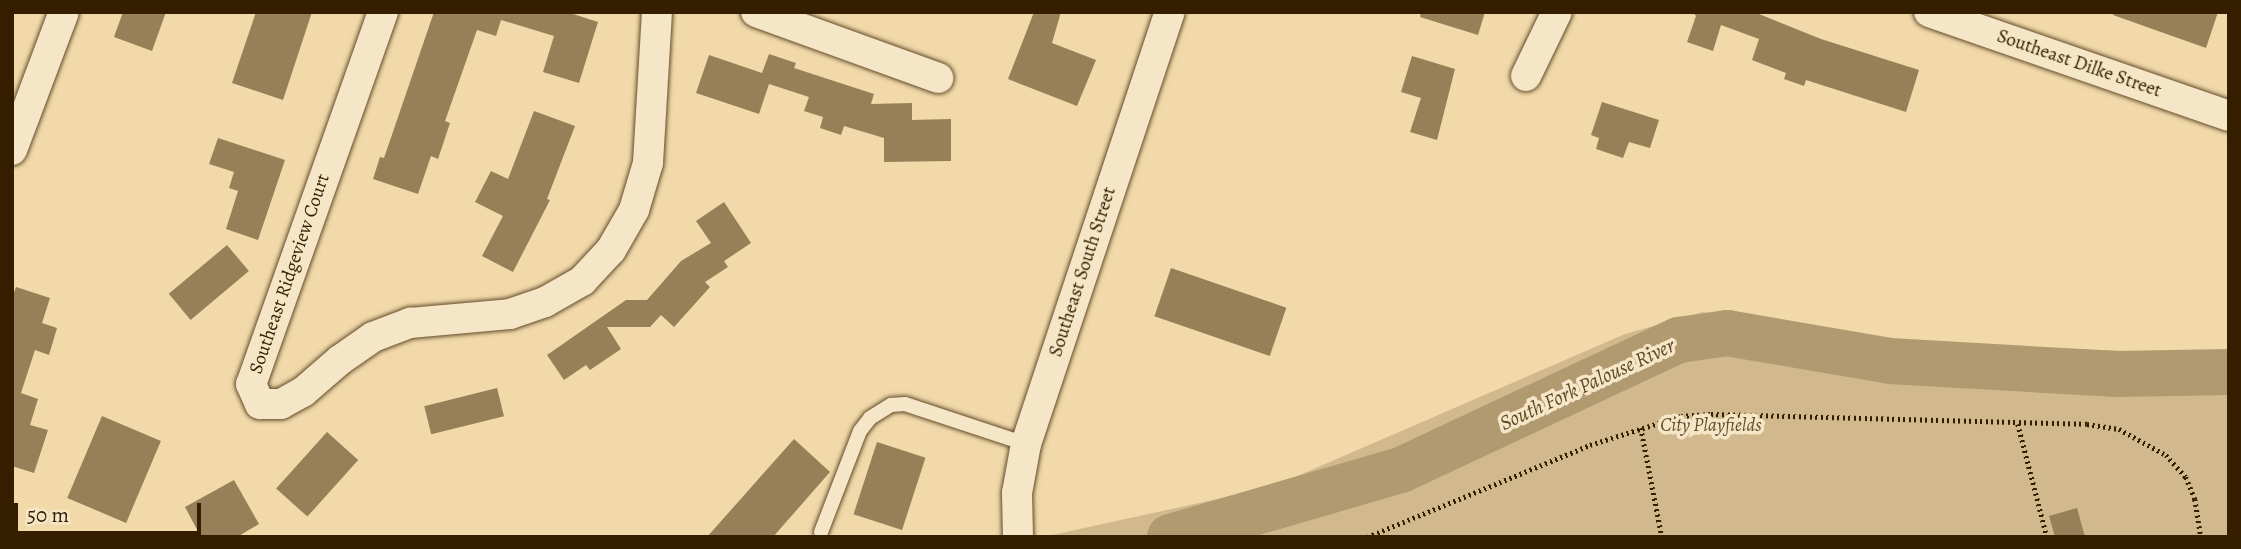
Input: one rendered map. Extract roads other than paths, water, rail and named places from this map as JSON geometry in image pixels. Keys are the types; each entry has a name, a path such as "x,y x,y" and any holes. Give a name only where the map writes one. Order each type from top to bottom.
{"street":[{"path":"12,150 64,12"},
{"name":"Southeast Ridgeview Court","path":"383,12 251,384 260,404 281,404 303,392 340,360 373,337 410,323 510,314 545,302 582,281 611,250 634,210 648,163 656,13"},
{"path":"756,12 938,78"},
{"name":"Southeast South Street","path":"1018,537 1017,493 1026,443 1170,12"},
{"path":"1526,76 1557,12"},
{"name":"Southeast Dilke Street","path":"1929,12 1999,24 2229,116"}],"lane":[{"path":"821,532 860,430 870,418 891,405 905,404 1026,443"}],"waterway":[{"name":"South Fork Palouse River","path":"1170,537 1401,470 1679,340 1727,333 1890,361 2117,374 2229,372"}],"park label":[{"name":"City Playfields","path":"1711,426"}]}
